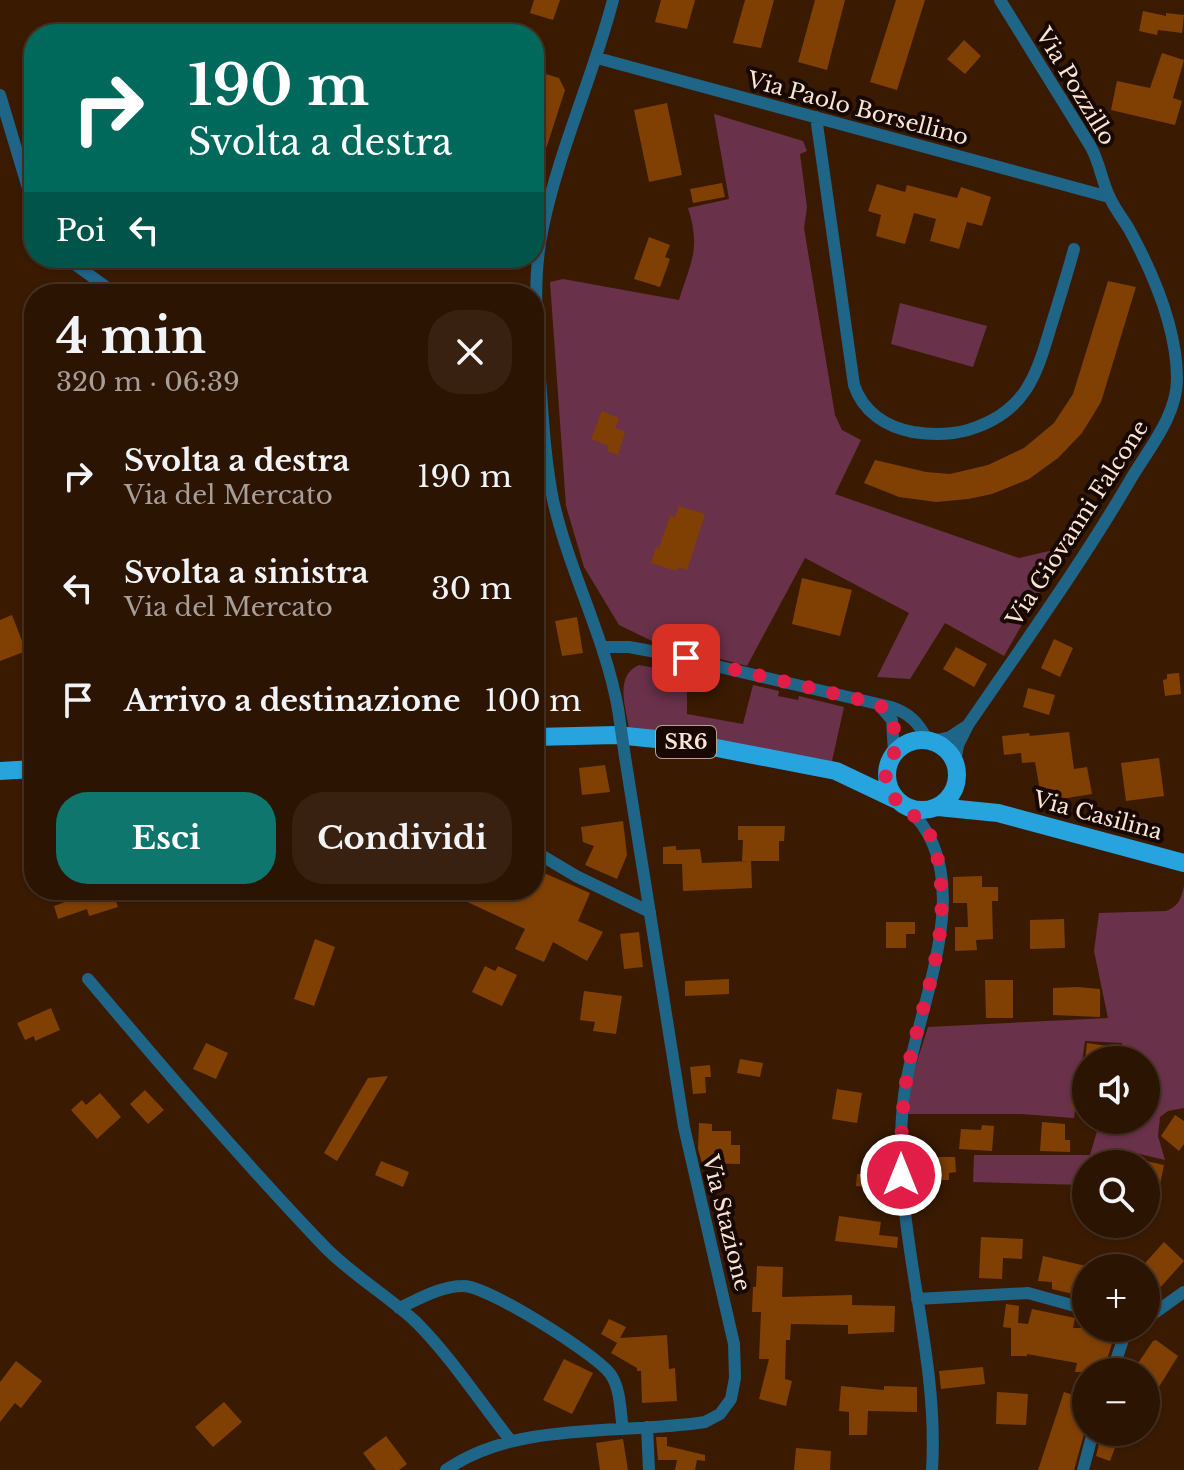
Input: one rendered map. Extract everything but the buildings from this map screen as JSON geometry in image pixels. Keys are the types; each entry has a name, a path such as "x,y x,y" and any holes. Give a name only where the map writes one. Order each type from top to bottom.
{"main road":[{"name":"SR6","path":"544,737 616,735 664,738 836,771 870,770 891,757"},
{"path":"914,740 930,741 950,754 956,767 953,792 936,808 915,810 900,803 886,781 891,757 903,745 914,740"},
{"name":"Via Casilina","path":"956,767 976,799 998,813"},
{"path":"0,771 24,770"},
{"name":"SR6","path":"836,771 900,803"},
{"name":"Via Casilina","path":"936,808 998,813 1184,863"}],"street":[{"name":"Via Stazione","path":"544,221 613,0"},
{"name":"Via Pozzillo","path":"1000,0 1094,153 1109,197"},
{"name":"Via Paolo Borsellino","path":"597,58 1109,197"},
{"path":"0,95 24,175"},
{"path":"816,117 854,385 862,403 884,422 919,433 950,433 989,422 1014,405 1038,370 1074,249"},
{"name":"Via Giovanni Falcone","path":"956,767 958,745 968,725 1107,520 1166,421 1180,377 1158,294 1134,238 1109,197"},
{"path":"80,268 102,284"},
{"name":"Via Stazione","path":"446,1470 474,1453 511,1441 705,1422 717,1417 731,1399 736,1371 731,1327 684,1127 618,709 603,647 554,502 544,435"},
{"path":"603,647 647,650 898,709 912,717 930,741 950,737 968,725"},
{"path":"878,704 892,720 891,757"},
{"path":"900,803 929,833 941,886 940,932 932,981 905,1085 902,1128 902,1193 932,1406 932,1470"},
{"path":"929,833 936,808"},
{"path":"544,857 587,882 650,912"},
{"path":"88,979 205,1118 323,1245 428,1336 511,1441"},
{"path":"399,1308 456,1287 480,1289 524,1313 602,1365 616,1385 623,1429"},
{"path":"1160,1309 1184,1292"},
{"path":"917,1299 1028,1293 1072,1305"},
{"path":"647,1427 649,1470"},
{"path":"1083,1470 1089,1446"}],"shaded area":[{"path":"714,114 803,141 807,151 800,154 807,207 804,228 835,415 842,430 861,440 835,494 1019,558 1066,547 1004,656 945,623 910,679 877,677 909,613 805,558 747,666 652,641 619,625 584,567 566,506 550,282 563,279 679,300 694,245 688,208 729,199"},
{"path":"900,303 987,326 973,367 891,344"},
{"path":"639,665 715,679 714,682 690,681 687,714 743,724 753,685 779,691 778,696 798,700 799,696 844,707 832,761 846,766 845,771 629,729 624,684 631,670"},
{"path":"1184,886 1184,1108 1168,1111 1160,1117 1160,1046 1122,1046 1122,1043 1085,1041 1084,1046 1072,1046 1072,1118 1021,1114 908,1114 912,1077 928,1027 1108,1018 1094,951 1099,913 1166,911 1179,902"},
{"path":"1096,1134 1158,1134 1165,1160 1160,1159 1160,1150 1091,1150"},
{"path":"974,1155 1072,1155 1072,1185 973,1182"}],"route":[{"path":"686,658 878,704 892,720 894,753 886,771 886,781 895,799 929,833 938,864 942,897 934,968 904,1093 901,1175"}]}
